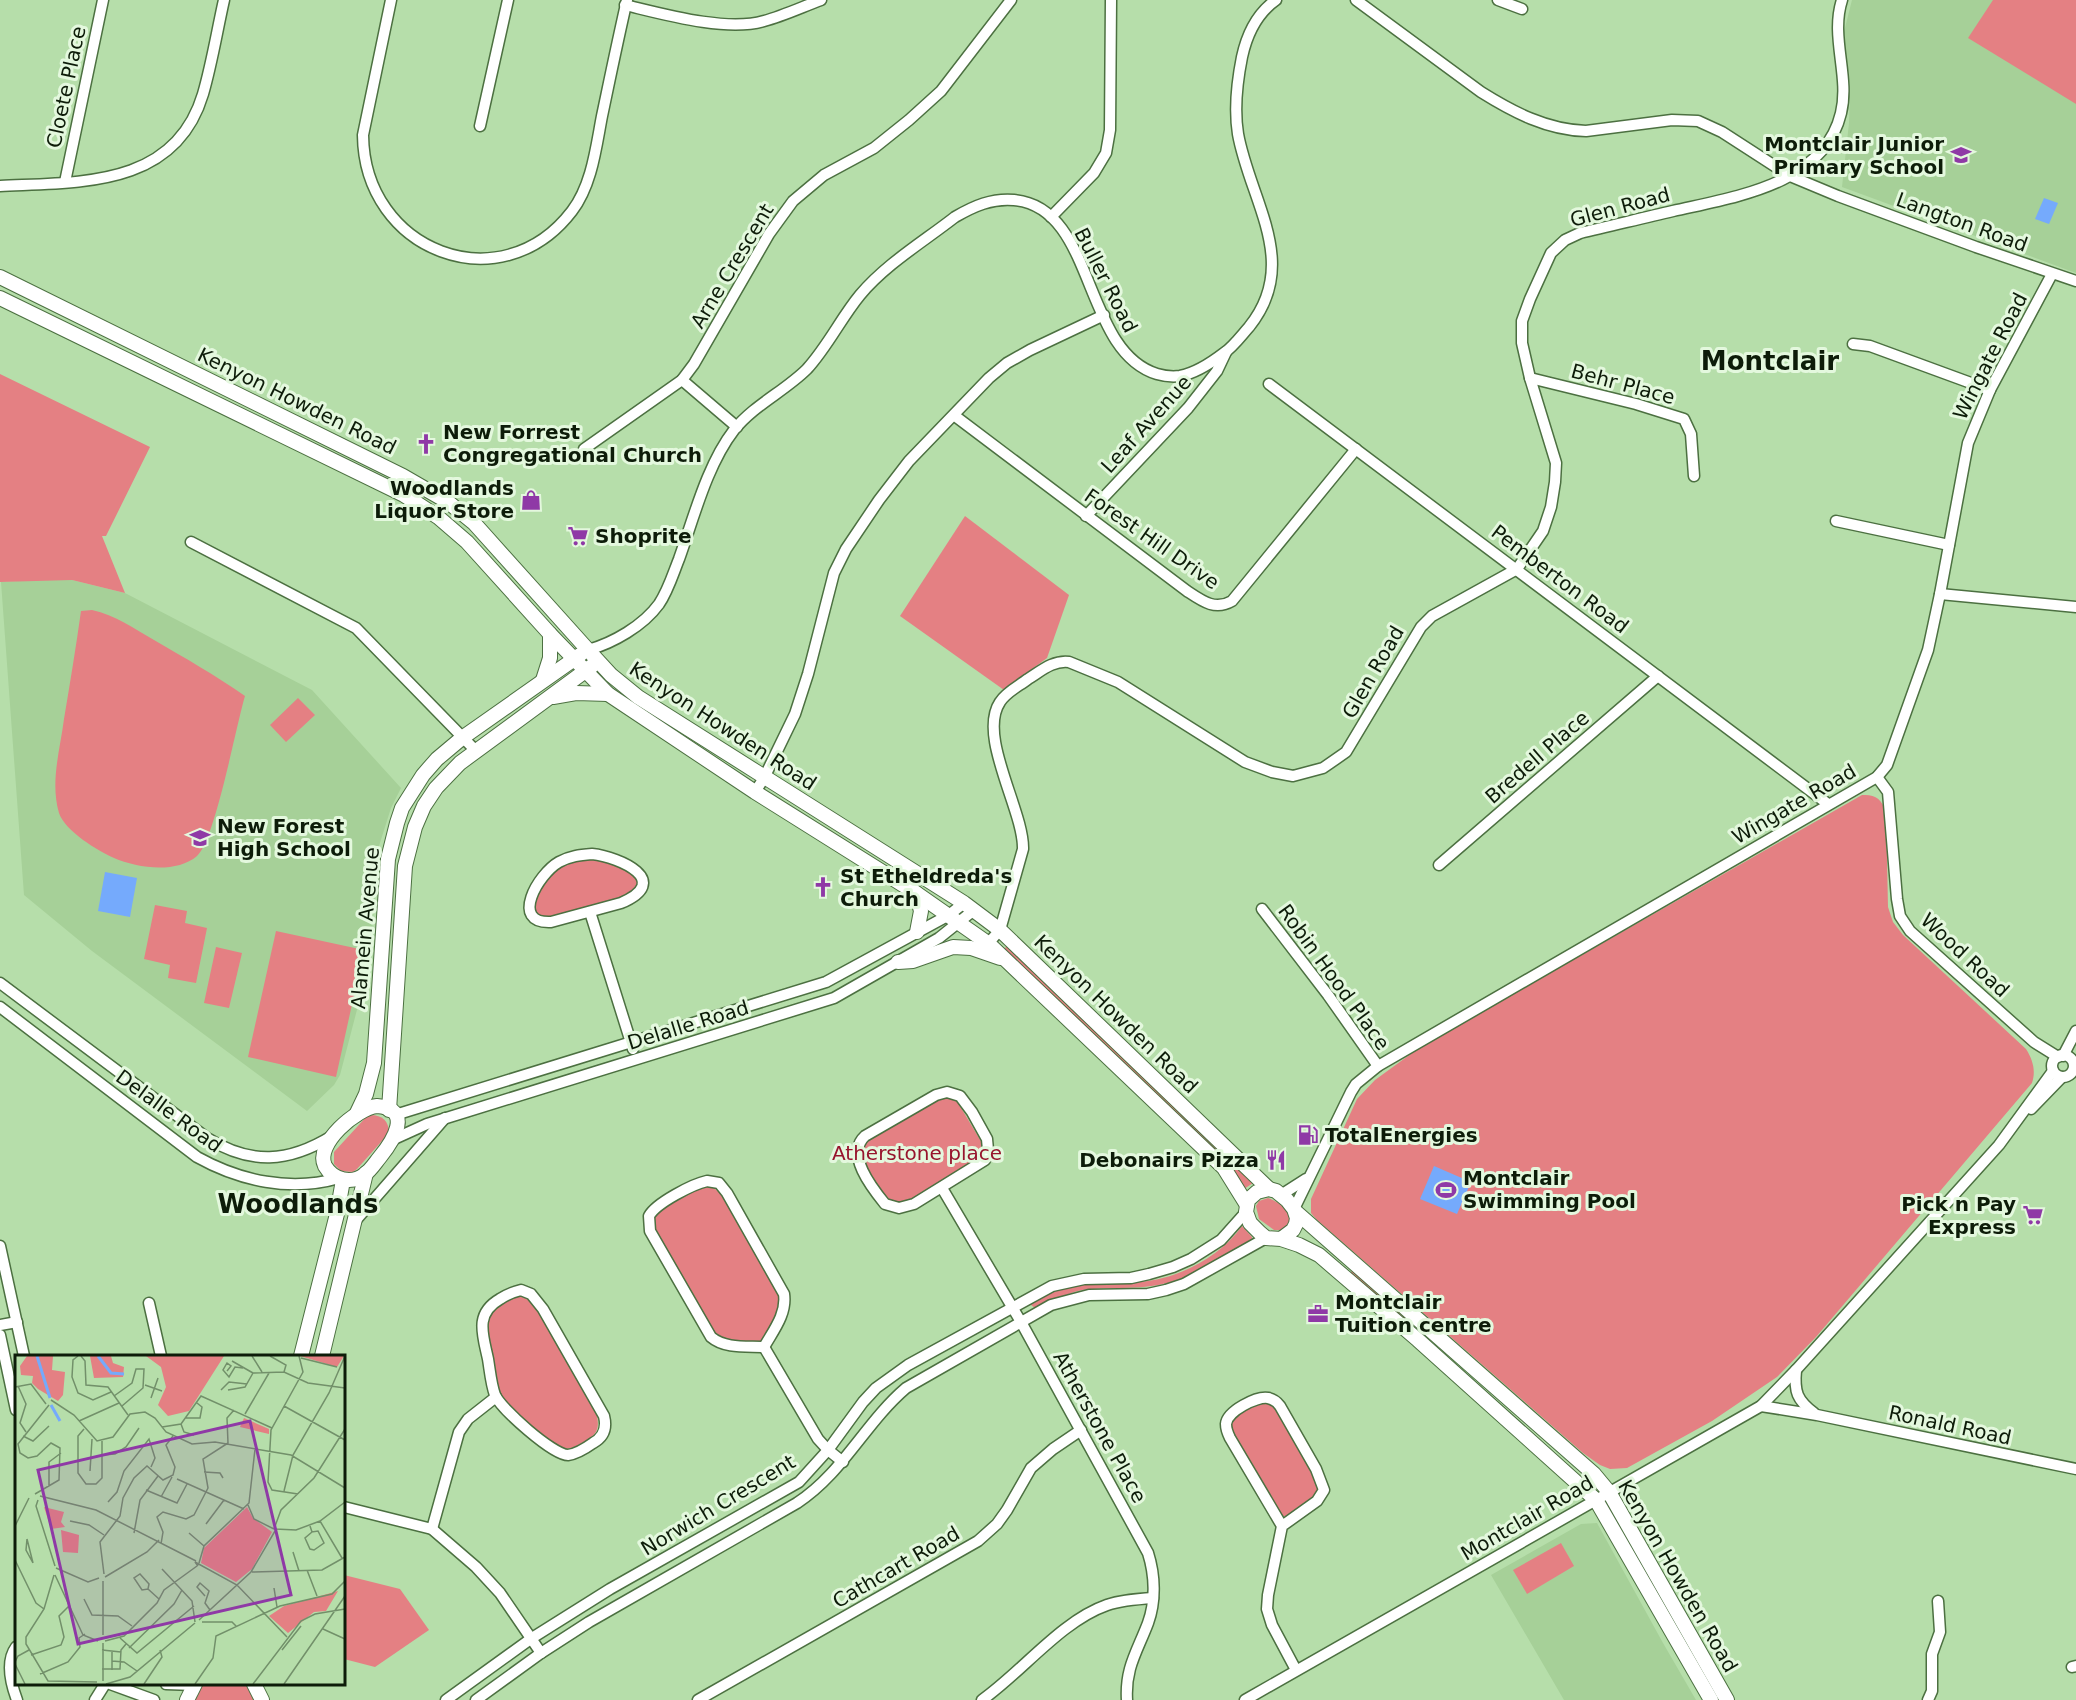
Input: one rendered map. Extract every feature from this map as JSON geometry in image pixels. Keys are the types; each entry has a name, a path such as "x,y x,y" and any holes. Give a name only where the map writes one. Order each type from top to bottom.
{"street":[{"name":"Cloete Place","path":"65,182 103,0"},
{"path":"1,186 102,179 129,172 159,156 183,133 203,94 224,0"},
{"path":"391,0 363,135 367,174 383,206 396,222 415,239 452,255 487,258 515,252 542,240 566,219 580,198 593,160 626,3 677,17 709,22 751,23 763,22 820,0"},
{"path":"480,126 508,0"},
{"name":"Arne Crescent","path":"584,449 682,380 694,364 769,234 793,201 824,175 874,148 941,91 1011,0"},
{"path":"1051,217 1094,173 1106,153 1110,130 1111,0"},
{"name":"Buller Road","path":"588,651 607,645 651,613 663,598 716,461 726,441 737,427 807,368 819,355 851,307 873,282 955,218 979,204 1007,200 1033,204 1051,217 1078,256 1117,343 1125,353 1149,371 1173,376 1191,373 1226,352 1242,336 1260,311 1268,296 1273,272 1268,230 1239,135 1236,104 1240,66 1249,33 1261,13 1276,0"},
{"name":"Langton Road","path":"1356,0 1481,92 1536,121 1556,128 1573,130 1672,120 1698,121 1722,132 1790,176 1838,196 2076,281"},
{"path":"1498,0 1522,9"},
{"name":"Glen Road","path":"985,948 999,930 1022,856 1023,843 995,739 994,720 998,704 1014,689 1053,664 1063,661 1118,682 1245,762 1284,775 1307,774 1323,768 1346,752 1410,643 1426,621 1517,569 1543,531 1551,507 1556,471 1553,451 1522,344 1522,321 1545,264 1557,246 1580,233 1744,195 1790,176 1818,157 1829,143 1842,113 1843,95 1838,29 1842,0"},
{"name":"Wingate Road","path":"1295,1210 1351,1092 1356,1084 1378,1066 1877,777 1887,765 1924,665 1940,594 1968,443 1990,390 2052,274"},
{"name":"Kenyon Howden Road","path":"0,277 420,484 457,509 492,542 611,675 638,697 969,906 999,930 1275,1192"},
{"name":"Kenyon Howden Road","path":"0,298 404,495 438,517 473,548 584,671 608,694 755,792 916,893 954,919 985,948 1007,961 1224,1168 1246,1208"},
{"path":"755,792 764,778 803,694 829,590 843,555 873,509 909,461 955,416 989,378 1007,363 1029,350 1104,315"},
{"path":"1853,344 1870,346 1990,390"},
{"path":"133,363 142,346"},
{"name":"Leaf Avenue","path":"1086,516 1188,408 1217,371 1226,352"},
{"name":"Behr Place","path":"1530,378 1636,404 1684,419 1691,434 1694,476"},
{"path":"682,380 737,427"},
{"name":"Pemberton Road","path":"1269,384 1828,804"},
{"name":"Forest Hill Drive","path":"955,416 1199,600 1209,604 1224,605 1232,601 1356,449"},
{"path":"294,441 302,425"},
{"path":"1836,521 1949,545"},
{"path":"191,542 356,628 476,751"},
{"path":"1940,594 2076,607"},
{"path":"543,680 550,658 550,634"},
{"name":"Buller Road","path":"599,662 607,645"},
{"name":"Alamein Avenue","path":"356,1115 366,1094 374,1063 386,878 390,851 402,808 423,775 437,759 462,738 543,680 588,651"},
{"name":"Alamein Avenue","path":"392,1112 405,878 410,844 424,806 436,788 460,764 599,662"},
{"name":"Bredell Place","path":"1439,865 1658,676"},
{"path":"549,697 576,693 608,694"},
{"name":"Wood Road","path":"1877,777 1884,785 1890,802 1897,899 1902,920 1910,931 2034,1042 2067,1065"},
{"path":"592,854 608,857 632,867 641,874 643,885 638,894 590,912 546,922 533,915 530,910 531,897 538,880 550,868 567,858 592,854"},
{"path":"916,893 921,911 917,932"},
{"name":"Delalle Road","path":"394,1139 445,1118 834,998 939,938 954,919 969,906"},
{"name":"Robin Hood Place","path":"1262,909 1328,995 1378,1066"},
{"path":"590,912 636,1059"},
{"name":"Delalle Road","path":"392,1112 826,982 917,932 954,919"},
{"path":"898,962 913,961 952,947 985,948"},
{"name":"Delalle Road","path":"0,983 207,1138 224,1148 239,1154 269,1158 313,1148 333,1136"},
{"name":"Delalle Road","path":"0,1007 197,1157 216,1168 238,1176 279,1184 322,1183 341,1179"},
{"name":"Montclair Road","path":"1245,1700 1761,1406 1796,1370 2067,1065 2076,1032"},
{"path":"947,1092 960,1096 965,1101 987,1139 988,1150 985,1160 942,1188 905,1208 892,1207 885,1204 878,1196 860,1164 857,1152 865,1136 936,1095 947,1092"},
{"path":"370,1107 383,1107 392,1112 398,1127 394,1139 366,1173 359,1178 341,1179 328,1170 323,1160 326,1147 333,1136 356,1115 370,1107"},
{"path":"356,1220 445,1118"},
{"path":"322,1355 366,1173"},
{"name":"Wingate Road","path":"1275,1192 1292,1190 1310,1176"},
{"path":"301,1355 337,1214 341,1179"},
{"path":"713,1181 724,1188 784,1294 785,1302 781,1317 764,1347 728,1345 716,1342 711,1337 651,1230 649,1216 656,1207 702,1182 713,1181"},
{"name":"Atherstone Place","path":"942,1188 1021,1322 1148,1553 1152,1566 1153,1598 1148,1623 1128,1671 1127,1700"},
{"path":"1257,1192 1275,1192 1295,1210 1297,1218 1293,1230 1281,1239 1266,1238 1250,1223 1246,1208 1252,1195 1257,1192"},
{"name":"Norwich Crescent","path":"446,1700 532,1638 631,1577 799,1482 828,1450 862,1402 891,1376 1052,1287 1068,1281 1131,1278 1173,1267 1213,1247 1246,1208"},
{"name":"Kenyon Howden Road","path":"1295,1210 1594,1474 1610,1492 1669,1611 1704,1674 1727,1700"},
{"name":"Norwich Crescent","path":"477,1700 541,1653 640,1591 808,1496 826,1481 894,1398 906,1388 1051,1305 1089,1295 1148,1294 1166,1290 1184,1284 1266,1238"},
{"name":"Kenyon Howden Road","path":"1281,1239 1310,1250 1331,1266 1418,1340 1596,1500 1669,1611"},
{"path":"0,1246 24,1355"},
{"path":"1331,1266 1343,1252"},
{"path":"324,1266 344,1272"},
{"path":"514,1291 526,1291 536,1298 543,1309 601,1409 606,1424 604,1432 593,1443 573,1454 562,1454 536,1436 496,1397 482,1333 483,1316 491,1304 507,1294 514,1291"},
{"path":"150,1303 161,1355"},
{"path":"0,1325 16,1322"},
{"path":"1418,1340 1428,1326"},
{"path":"0,1335 15,1405"},
{"path":"764,1347 804,1417 828,1450 843,1462"},
{"path":"1796,1370 1796,1390 1801,1403 1817,1415"},
{"path":"432,1529 459,1432 468,1419 496,1397"},
{"path":"1282,1526 1317,1501 1322,1494 1323,1484 1280,1406 1276,1401 1266,1397 1232,1412 1226,1424 1230,1438 1282,1526 1267,1609 1272,1625 1296,1670"},
{"name":"Ronald Road","path":"1761,1406 1817,1415 2076,1469"},
{"name":"Cathcart Road","path":"698,1700 978,1541 997,1524 1031,1468 1053,1449 1081,1430"},
{"path":"345,1507 432,1529 476,1567 500,1593 541,1653"},
{"path":"732,1520 742,1534"},
{"path":"631,1577 640,1591"},
{"path":"982,1700 1082,1617 1120,1601 1153,1598"},
{"path":"1928,1700 1932,1691 1932,1654 1940,1632 1938,1601"},
{"path":"15,1648 10,1664 13,1689 17,1700"},
{"name":"Kenyon Howden Road","path":"1704,1674 1711,1700"},
{"path":"95,1700 104,1685"},
{"path":"115,1685 148,1699"},
{"path":"187,1700 194,1685"},
{"path":"255,1685 262,1700"}],"shaded area":[{"name":"Montclair Junior Primary School","path":"1852,0 2076,0 2076,273 1842,187 1849,123 1850,85 1844,32"},
{"name":"New Forest High School","path":"72,580 125,593 312,690 401,788 391,808 379,846 370,956 367,956 359,1002 340,1075 334,1085 307,1111 92,951 24,895 1,582"},
{"path":"1597,1523 1696,1700 1564,1700 1491,1575 1581,1524"}],"green space":[{"path":"1993,0 2076,0 2076,104 1968,38"},
{"path":"0,374 150,447 106,536 102,536 125,593 72,580 0,582"},
{"path":"965,516 1069,595 1047,658 1004,690 900,616"},
{"path":"92,610 109,615 132,627 245,696 211,828 204,846 197,856 188,862 168,867 145,867 123,862 100,851 75,833 62,820 59,813 55,790 57,766 81,611"},
{"path":"298,698 315,715 286,742 270,725"},
{"path":"1862,795 1877,798 1886,812 1888,907 1893,922 1903,935 2026,1049 2033,1066 2032,1083 1816,1337 1777,1377 1712,1421 1627,1468 1610,1469 1583,1453 1317,1220 1311,1213 1311,1199 1357,1099 1375,1080 1419,1048"},
{"path":"590,859 610,863 625,869 636,877 638,882 631,896 543,919 535,912 534,897 554,871 572,861"},
{"path":"155,905 187,911 185,923 207,928 196,983 168,978 170,965 144,959"},
{"path":"276,931 364,950 336,1077 248,1057"},
{"path":"1007,946 1253,1183 1244,1189 1229,1165 1003,950"},
{"path":"216,947 242,953 229,1008 204,1003"},
{"name":"Atherstone place","path":"947,1096 957,1101 982,1143 983,1157 901,1205 887,1200 877,1188 861,1158 865,1142"},
{"path":"368,1115 377,1116 386,1121 389,1133 357,1169 353,1172 341,1171 334,1164 334,1152"},
{"path":"703,1186 713,1187 725,1198 779,1294 780,1307 764,1339 759,1342 741,1343 718,1339 654,1230 654,1219 659,1211"},
{"path":"1268,1198 1277,1202 1288,1215 1289,1225 1283,1230 1274,1230 1259,1219 1256,1206 1259,1201"},
{"path":"1242,1226 1252,1239 1204,1268 1184,1277 1151,1286 1082,1290 1035,1308 1031,1305 1049,1293 1073,1285 1139,1282 1183,1271 1222,1248"},
{"path":"1353,1270 1409,1319 1414,1325 1413,1329 1349,1274"},
{"path":"518,1296 530,1299 535,1305 597,1416 596,1432 589,1439 573,1447 559,1448 527,1424 504,1402 498,1387 488,1337 488,1320 490,1314 500,1304"},
{"path":"1266,1401 1272,1402 1319,1484 1318,1496 1288,1516 1280,1516 1230,1431 1234,1414"},
{"path":"1561,1543 1574,1566 1527,1594 1513,1570"},
{"path":"345,1575 400,1589 429,1630 375,1667 345,1659"},
{"path":"203,1685 246,1685 255,1700 193,1700 197,1690"}],"water":[{"path":"2044,198 2058,203 2049,224 2035,219"},
{"path":"105,872 137,878 130,917 98,911"},
{"name":"Montclair Swimming Pool","path":"1434,1166 1471,1182 1457,1214 1420,1199"}],"place":[{"name":"Montclair Junior Primary School","path":"1961,155"},
{"name":"New Forrest Congregational Church","path":"426,444"},
{"name":"Woodlands Liquor Store","path":"531,500"},
{"name":"Shoprite","path":"578,536"},
{"name":"New Forest High School","path":"200,838"},
{"name":"St Etheldreda's Church","path":"823,887"},
{"name":"TotalEnergies","path":"1308,1135"},
{"name":"Debonairs Pizza","path":"1276,1160"},
{"name":"Montclair Swimming Pool","path":"1446,1190"},
{"name":"Pick n Pay Express","path":"2033,1215"},
{"name":"Montclair Tuition centre","path":"1318,1314"}],"district":[{"name":"Montclair","path":"1770,361"},
{"name":"Woodlands","path":"298,1204"}]}
